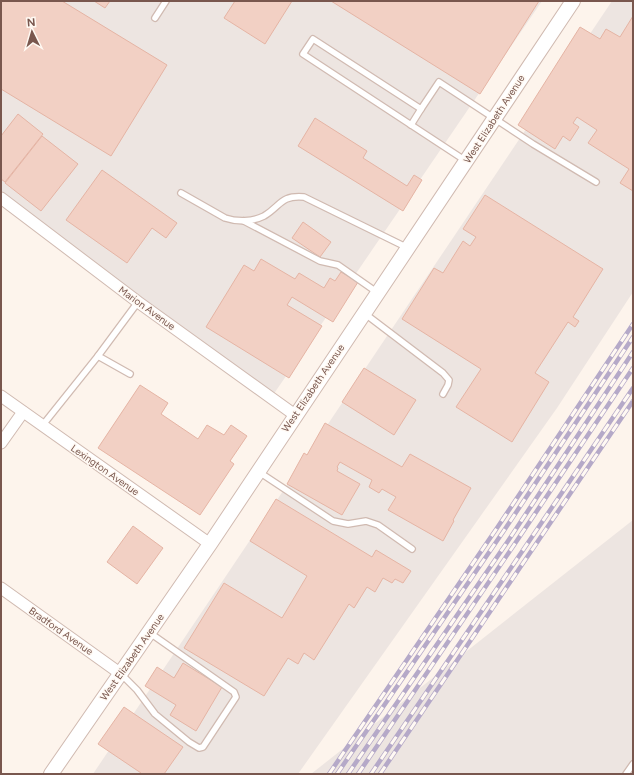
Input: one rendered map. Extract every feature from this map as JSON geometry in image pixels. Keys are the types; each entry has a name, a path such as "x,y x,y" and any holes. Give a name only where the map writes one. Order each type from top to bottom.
{"street":[{"name":"West Elizabeth Avenue","path":"51,774 150,633 573,1"},
{"name":"Marion Avenue","path":"1,198 138,302 295,415"},
{"name":"Lexington Avenue","path":"1,396 210,544"},
{"path":"1,443 23,412"},
{"name":"Bradford Avenue","path":"1,588 121,674"}],"lane":[{"path":"155,18 166,1"},
{"path":"421,110 313,39 303,54 466,162"},
{"path":"411,125 439,82 495,117 533,144 596,182"},
{"path":"181,193 225,218 244,221 264,216 285,199 293,196 304,196 408,248"},
{"path":"244,221 320,261 338,266 378,293"},
{"path":"42,426 98,356 138,302"},
{"path":"364,313 443,373 449,380 448,386 443,394"},
{"path":"98,356 130,374"},
{"path":"258,471 333,521 348,524 366,521 378,525 412,549"},
{"path":"121,674 137,690 155,714 189,742 199,748 203,748 236,697 234,692 150,633"},
{"path":"626,774 633,764"}],"shaded area":[{"path":"1,1 542,1 271,398 1,194"},
{"path":"612,1 633,1 633,292 557,408 298,774 93,774"},
{"path":"633,520 633,774 311,774"}],"building":[{"path":"1,1 62,1 167,65 111,156 1,89"},
{"path":"94,1 110,1 105,8"},
{"path":"235,1 292,1 265,44 224,18"},
{"path":"331,1 539,1 480,94"},
{"path":"633,16 633,191 620,183 629,169 588,143 597,130 577,117 573,123 579,127 570,141 563,136 555,149 518,125 580,27 600,39 606,29 620,37"},
{"path":"18,114 43,134 5,182 1,179 1,136"},
{"path":"315,118 367,151 363,158 407,186 414,175 422,180 403,211 298,146"},
{"path":"42,136 78,164 41,211 5,183"},
{"path":"102,170 177,223 166,238 152,228 127,263 66,220"},
{"path":"485,195 603,269 573,317 579,321 575,327 568,322 535,373 549,382 512,442 456,407 481,369 402,319 434,268 443,273 463,241 470,246 476,237 463,229"},
{"path":"303,222 331,242 320,257 292,238"},
{"path":"261,259 295,279 299,273 324,288 330,278 335,281 341,272 358,282 333,322 292,297 287,305 322,326 289,378 206,327 244,265 254,271"},
{"path":"364,368 416,400 394,435 342,402"},
{"path":"140,385 168,403 161,414 198,439 207,425 224,435 231,425 247,436 230,461 234,464 200,515 98,448"},
{"path":"325,423 402,467 410,454 471,488 443,541 388,510 396,497 382,489 379,493 369,487 372,480 340,462 337,467 337,471 360,484 342,515 287,484 304,453 307,455"},
{"path":"276,499 372,557 376,550 411,571 403,583 395,579 392,583 383,578 375,592 367,587 354,608 349,604 314,660 304,653 298,664 288,658 264,696 184,648 224,583 282,618 307,576 250,541"},
{"path":"133,526 163,548 137,584 107,562"},
{"path":"183,663 222,687 196,731 170,715 176,705 145,686 157,667 174,678"},
{"path":"124,707 183,747 164,774 140,774 141,773 98,744"}],"railway":[{"path":"329,774 497,528 633,324"},
{"path":"337,774 503,532 633,337"},
{"path":"348,774 508,541 633,352"},
{"path":"358,774 633,368"},
{"path":"371,774 633,388"},
{"path":"380,774 633,401"}]}
